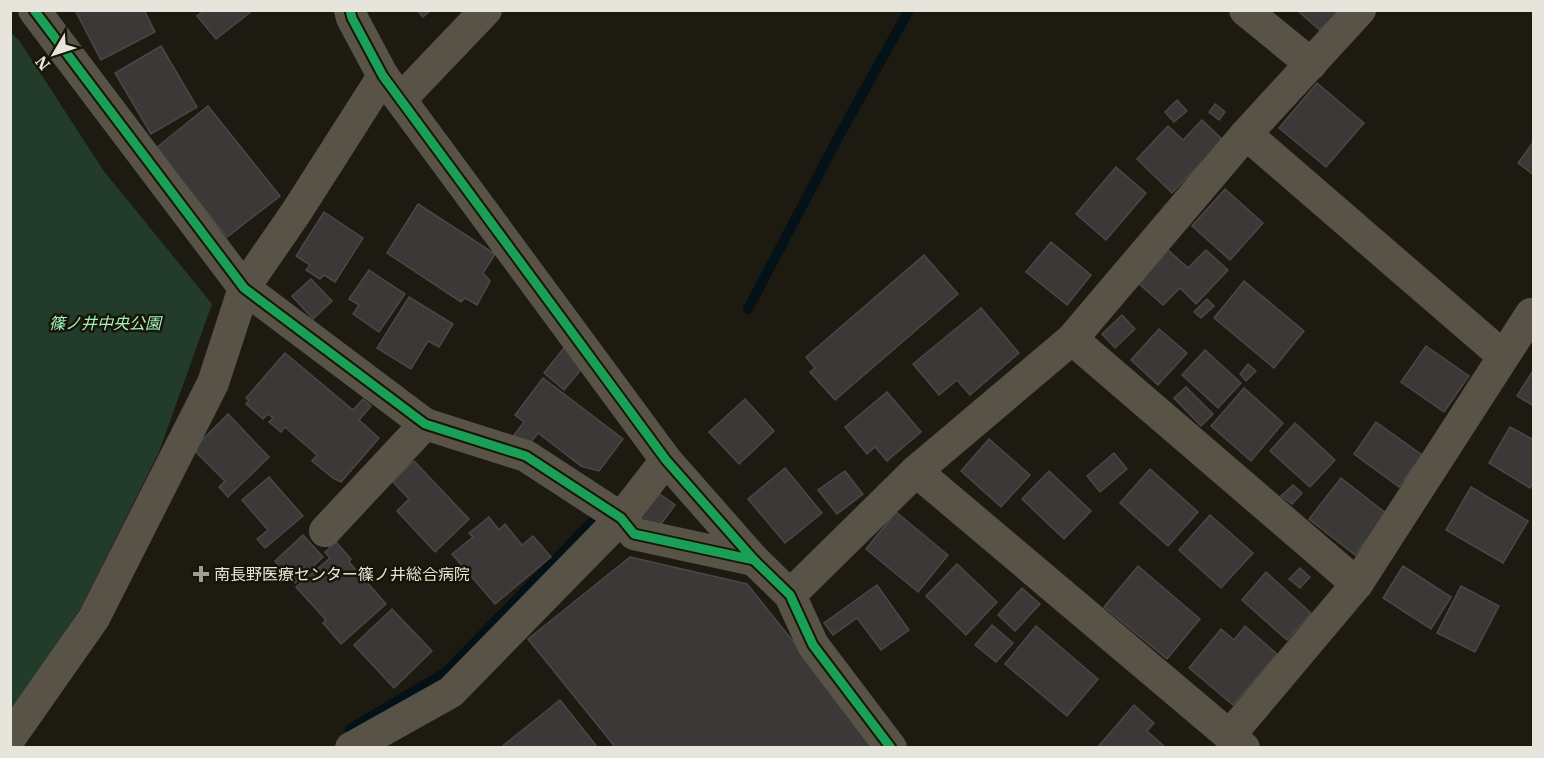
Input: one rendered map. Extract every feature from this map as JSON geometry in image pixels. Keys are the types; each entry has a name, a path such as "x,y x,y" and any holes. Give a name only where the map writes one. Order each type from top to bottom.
{"street":[{"path":"34,10 244,288 425,424 526,456 621,518 634,534 754,560"},
{"path":"350,10 352,18 392,87 666,460 754,560 790,595 813,645 891,747"},
{"path":"10,738 99,607 213,383 244,288 297,211 392,87 486,10"},
{"path":"1245,10 1311,64"},
{"path":"790,595 916,471 1072,339 1246,134 1360,10"},
{"path":"1246,134 1503,356"},
{"path":"916,471 1237,741 1357,584 1530,314"},
{"path":"1072,339 1357,584"},
{"path":"325,531 425,424"},
{"path":"351,747 451,692 621,518 666,460"}],"green space":[{"name":"篠ノ井中央公園","path":"11,33 19,40 103,170 212,304 159,452 82,606 11,711"}],"building":[{"path":"75,10 144,10 155,32 101,60"},
{"path":"205,10 252,11 216,39 197,16"},
{"path":"417,10 431,10 423,17"},
{"path":"1297,10 1343,10 1323,33"},
{"path":"161,46 197,107 151,134 115,73"},
{"path":"1317,83 1364,123 1326,167 1279,128"},
{"path":"1177,100 1187,111 1174,122 1165,112"},
{"path":"1215,104 1225,112 1219,120 1209,112"},
{"path":"208,106 280,196 227,237 156,148"},
{"path":"1202,120 1223,140 1172,193 1137,159 1168,126 1183,140"},
{"path":"1534,141 1534,175 1518,163"},
{"path":"1116,167 1146,193 1106,240 1076,214"},
{"path":"1225,189 1263,223 1230,260 1192,226"},
{"path":"418,204 495,254 483,273 490,281 477,305 465,298 461,302 387,253"},
{"path":"324,212 363,238 335,282 324,275 320,279 306,270 310,265 296,256"},
{"path":"1051,242 1091,275 1067,305 1026,272"},
{"path":"1167,249 1188,268 1206,250 1228,270 1196,304 1180,288 1163,305 1137,282"},
{"path":"924,255 958,294 835,400 810,372 815,368 806,357"},
{"path":"369,270 405,294 379,332 353,314 359,305 349,299"},
{"path":"311,279 332,301 313,319 292,296"},
{"path":"1244,281 1304,331 1274,368 1214,318"},
{"path":"409,297 453,324 439,347 428,341 411,369 377,348"},
{"path":"1207,299 1214,306 1201,318 1194,312"},
{"path":"981,308 1019,353 970,395 957,380 939,395 913,364"},
{"path":"1122,315 1135,329 1115,348 1102,334"},
{"path":"1159,329 1187,353 1158,385 1131,360"},
{"path":"567,344 588,361 564,390 544,373"},
{"path":"1426,346 1469,376 1444,412 1401,382"},
{"path":"1205,350 1241,383 1218,408 1182,375"},
{"path":"285,353 353,410 363,399 371,406 359,420 379,438 341,482 312,461 317,455 285,427 281,432 269,422 273,418 268,414 263,419 246,404 249,400 246,398"},
{"path":"1248,364 1256,371 1246,381 1240,374"},
{"path":"1534,369 1534,406 1517,396"},
{"path":"543,378 623,439 599,471 581,466 538,433 528,446 514,435 524,422 515,415"},
{"path":"1186,387 1213,414 1201,426 1174,398"},
{"path":"1244,388 1283,423 1251,461 1211,426"},
{"path":"887,392 921,432 887,461 875,447 867,454 845,427"},
{"path":"745,399 774,431 739,464 709,432"},
{"path":"228,414 269,457 228,497 219,487 225,481 193,449"},
{"path":"1376,422 1422,455 1399,487 1354,454"},
{"path":"1295,423 1335,460 1310,487 1270,451"},
{"path":"1510,427 1534,440 1534,481 1530,488 1489,463"},
{"path":"989,439 1030,475 1001,507 961,471"},
{"path":"1114,453 1127,469 1100,492 1087,476"},
{"path":"414,461 469,519 435,552 397,511 409,499 392,481"},
{"path":"785,468 822,513 785,543 748,499"},
{"path":"1150,469 1198,512 1168,546 1120,503"},
{"path":"845,471 863,494 837,514 818,490"},
{"path":"1049,471 1091,511 1064,539 1022,499"},
{"path":"269,477 303,516 265,548 257,539 268,530 242,500"},
{"path":"1341,478 1387,514 1355,555 1309,519"},
{"path":"1293,485 1302,493 1292,504 1281,496"},
{"path":"1471,487 1528,521 1503,563 1446,530"},
{"path":"657,492 675,505 656,531 638,519"},
{"path":"896,512 948,555 918,592 866,549"},
{"path":"1210,515 1253,553 1221,588 1179,550"},
{"path":"489,517 499,530 505,524 522,545 533,536 551,557 495,604 452,554 473,537 469,533"},
{"path":"303,535 323,557 295,583 275,561"},
{"path":"334,540 351,559 349,562 386,604 341,644 323,623 326,620 296,587 330,558 325,552"},
{"path":"630,557 747,584 879,748 616,748 528,639"},
{"path":"957,564 997,602 966,635 926,596"},
{"path":"1138,566 1200,619 1167,659 1104,607"},
{"path":"1403,566 1451,597 1431,629 1383,598"},
{"path":"1300,568 1310,577 1300,588 1289,579"},
{"path":"1266,572 1311,613 1287,640 1242,600"},
{"path":"877,585 909,630 881,650 857,618 833,635 824,623"},
{"path":"1461,586 1499,606 1475,652 1437,633"},
{"path":"1022,588 1040,604 1015,631 998,615"},
{"path":"392,609 432,651 394,688 354,645"},
{"path":"992,625 1013,643 996,662 975,645"},
{"path":"1036,626 1098,679 1067,716 1005,664"},
{"path":"1245,626 1277,654 1233,705 1189,668 1221,629 1234,640"},
{"path":"560,700 598,748 500,748"},
{"path":"1134,705 1154,723 1147,731 1166,748 1097,748"}],"waterway":[{"path":"748,309 840,134 909,10"},
{"path":"350,729 446,672 594,520"}],"cycle path":[{"path":"34,10 244,288 425,424 526,456 621,518 634,534 754,560"},
{"path":"350,10 383,76 666,460 754,560 790,595 813,645 891,748"}],"place":[{"name":"南長野医療センター篠ノ井総合病院","path":"201,574"}]}
